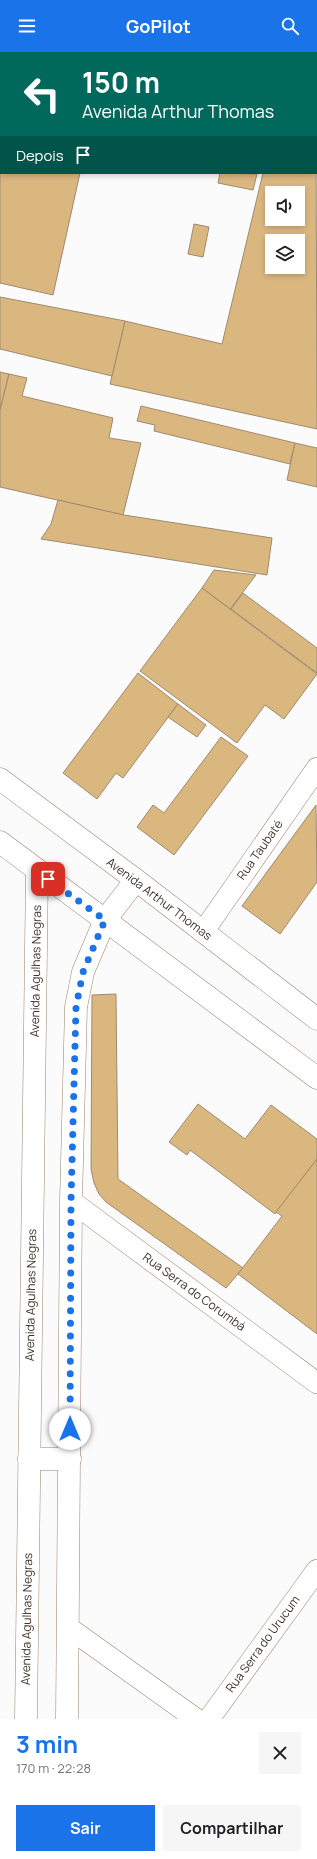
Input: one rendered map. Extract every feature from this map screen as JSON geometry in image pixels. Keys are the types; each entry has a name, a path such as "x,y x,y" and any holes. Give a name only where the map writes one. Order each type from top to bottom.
{"street":[{"name":"Rua Taubaté","path":"203,932 317,768"},
{"name":"Avenida Arthur Thomas","path":"0,779 136,880 317,1019"},
{"path":"0,788 29,801"},
{"path":"0,842 317,1078"},
{"name":"Avenida Agulhas Negras","path":"26,1719 37,871"},
{"path":"67,1719 69,1628 71,1201 76,1007 83,972 105,920 136,880"},
{"name":"Rua Serra do Corumbá","path":"71,1201 317,1383"},
{"path":"29,1459 70,1459"},
{"name":"Rua Serra do Urucum","path":"209,1719 317,1570"},
{"path":"69,1628 196,1719"}],"building":[{"path":"0,174 80,174 53,295 0,283"},
{"path":"220,174 257,174 253,190 218,183"},
{"path":"263,174 316,174 317,429 110,384 125,321 222,344"},
{"path":"194,224 209,227 203,257 188,254"},
{"path":"0,297 125,321 112,376 0,349"},
{"path":"0,372 9,374 0,410"},
{"path":"9,374 27,378 22,396 113,418 109,438 141,443 123,515 0,487 0,410"},
{"path":"141,406 295,443 290,464 154,431 155,425 137,421"},
{"path":"295,443 317,448 317,487 287,480"},
{"path":"58,500 124,515 272,538 267,575 41,539 51,524"},
{"path":"214,570 256,575 230,609 202,588"},
{"path":"202,588 317,674 284,719 265,705 237,743 140,671"},
{"path":"243,593 317,648 317,673 231,609"},
{"path":"138,673 178,704 123,778 116,773 97,799 63,773"},
{"path":"178,704 206,725 197,737 168,717"},
{"path":"221,737 248,756 174,855 137,827 153,805 164,813"},
{"path":"316,805 317,882 280,934 242,906"},
{"path":"116,994 118,1179 243,1268 226,1288 106,1202 99,1194 94,1183 91,1169 92,995"},
{"path":"198,1104 245,1139 271,1105 317,1139 317,1159 275,1214 190,1150 187,1155 169,1142"},
{"path":"317,1159 317,1334 238,1274 282,1216 276,1212"}],"route":[{"path":"48,879 105,920 96,938 83,972 76,1007 71,1201 70,1429"}]}
